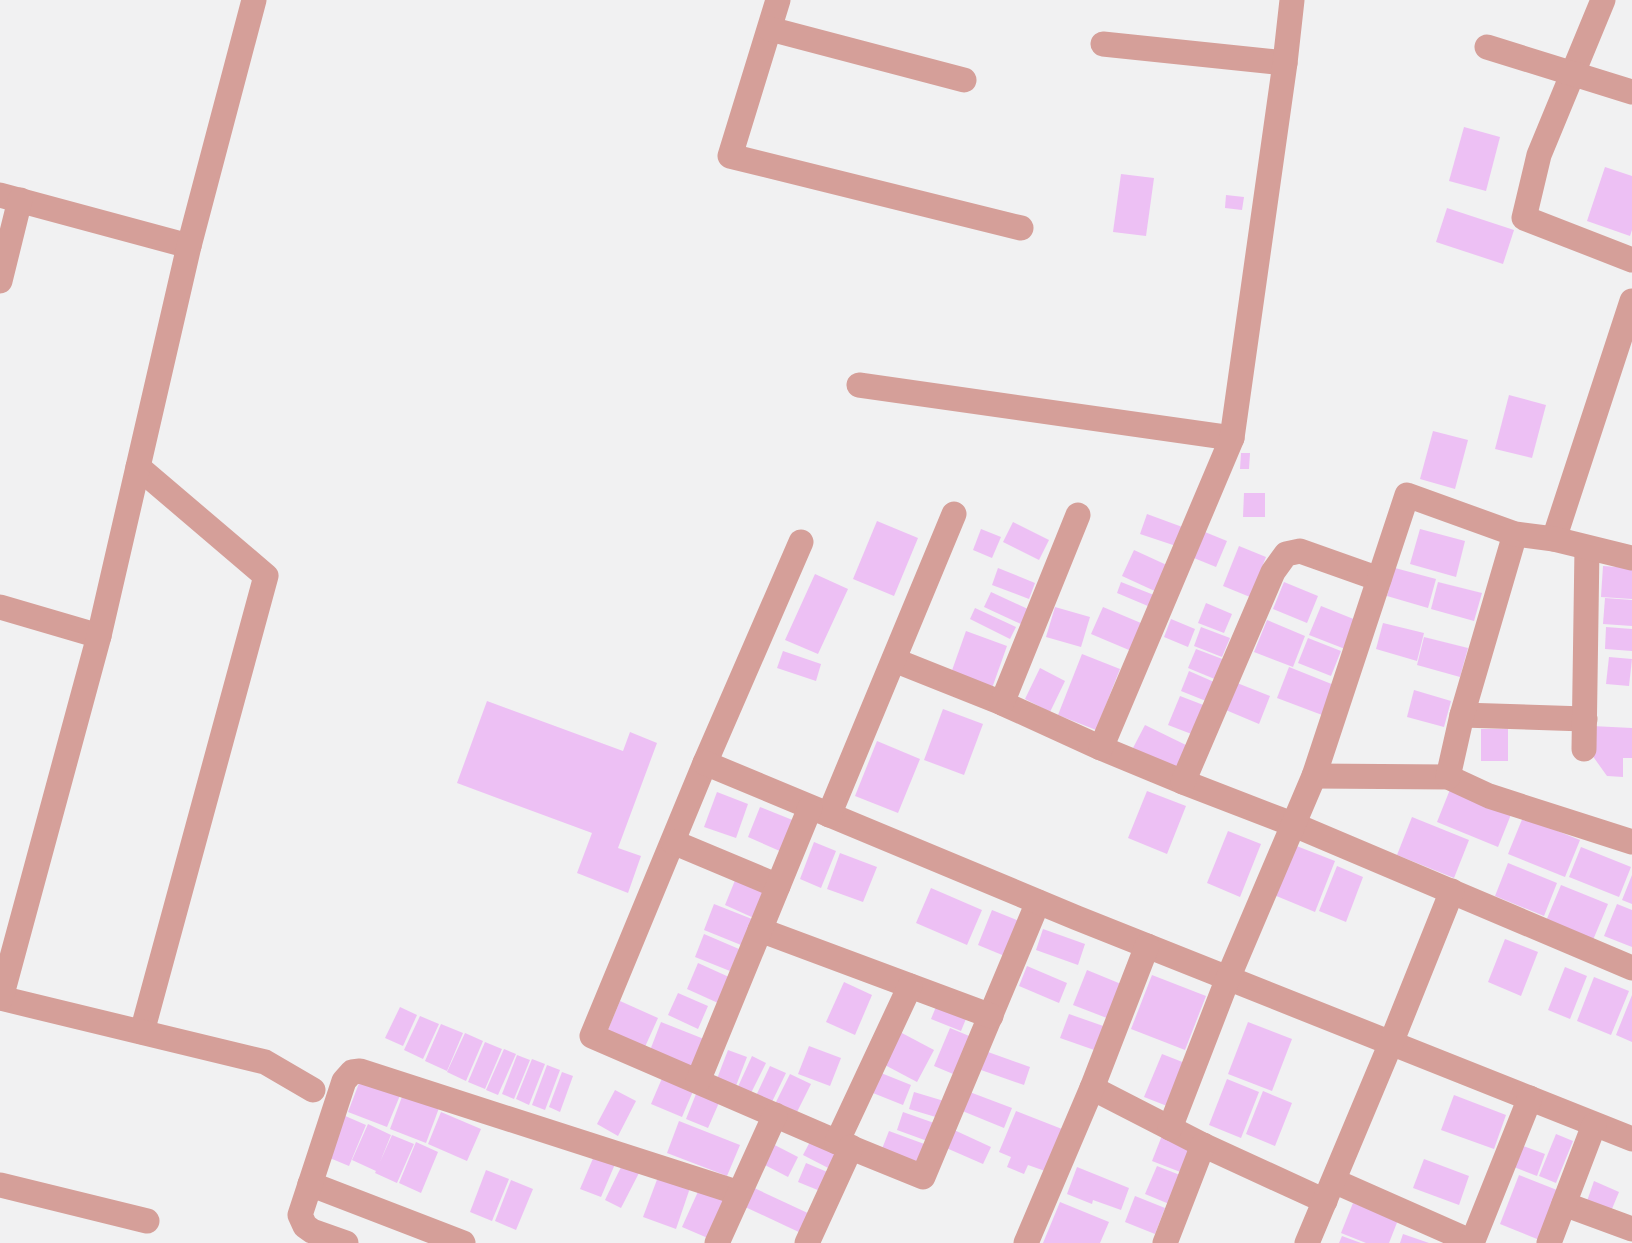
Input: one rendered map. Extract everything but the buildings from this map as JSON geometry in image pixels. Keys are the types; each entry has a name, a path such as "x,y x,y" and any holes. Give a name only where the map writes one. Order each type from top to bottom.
{"street":[{"path":"254,0 188,246 99,636 1,998 265,1062 312,1090"},
{"path":"778,0 730,156 1022,228"},
{"path":"1102,748 1232,438 1285,63 1292,0"},
{"path":"1603,0 1539,155 1524,218 1632,260"},
{"path":"770,29 964,80"},
{"path":"1103,44 1285,63"},
{"path":"1487,48 1632,92"},
{"path":"0,280 10,198 188,246"},
{"path":"1554,539 1632,301"},
{"path":"859,385 1232,438"},
{"path":"138,466 266,576 142,1032"},
{"path":"1170,1128 1228,978 1314,776 1407,495 1515,534 1554,539 1632,558"},
{"path":"698,1081 778,886 820,811 894,660 954,514"},
{"path":"1002,703 1078,515"},
{"path":"1448,777 1462,716 1515,534"},
{"path":"801,542 592,1036 844,1145 923,1177 1038,902"},
{"path":"1584,749 1587,548"},
{"path":"1183,782 1273,572 1286,554 1300,551 1380,579"},
{"path":"0,607 99,636"},
{"path":"894,660 1002,703 1183,782 1292,824 1632,968"},
{"path":"1462,716 1584,719"},
{"path":"706,763 1038,902 1632,1139"},
{"path":"1314,776 1448,777 1489,796 1632,842"},
{"path":"673,842 778,886"},
{"path":"1307,1243 1452,892"},
{"path":"760,930 991,1016"},
{"path":"1026,1243 1092,1088 1148,946"},
{"path":"807,1243 844,1145 910,986"},
{"path":"346,1243 312,1232 305,1226 300,1215 344,1081 352,1072 360,1071 739,1193"},
{"path":"1092,1088 1203,1145 1472,1242 1530,1098"},
{"path":"717,1243 775,1115"},
{"path":"1549,1243 1594,1125"},
{"path":"1165,1243 1203,1145"},
{"path":"310,1184 463,1243"},
{"path":"0,1185 147,1220"},
{"path":"1564,1204 1618,1232"}]}
